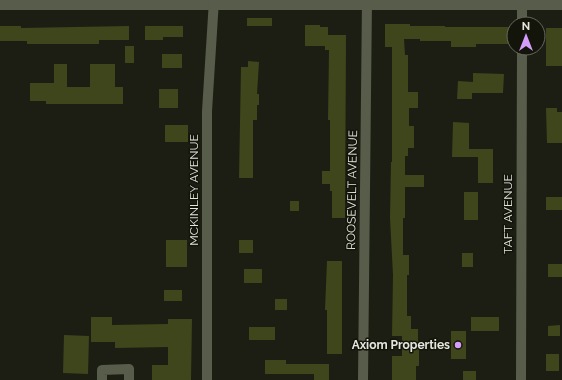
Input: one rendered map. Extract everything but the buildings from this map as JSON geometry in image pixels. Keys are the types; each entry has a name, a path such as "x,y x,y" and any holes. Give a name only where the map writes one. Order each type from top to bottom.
{"street":[{"path":"0,5 38,3 367,3 562,5"},
{"name":"MCKINLEY AVENUE","path":"206,380 207,111 214,3"},
{"name":"ROOSEVELT AVENUE","path":"363,380 367,3"},
{"path":"522,5 522,16"},
{"name":"TAFT AVENUE","path":"521,380 522,56"},
{"path":"102,380 102,370 129,370 129,380"}],"place":[{"name":"Axiom Properties","path":"458,345"}]}
